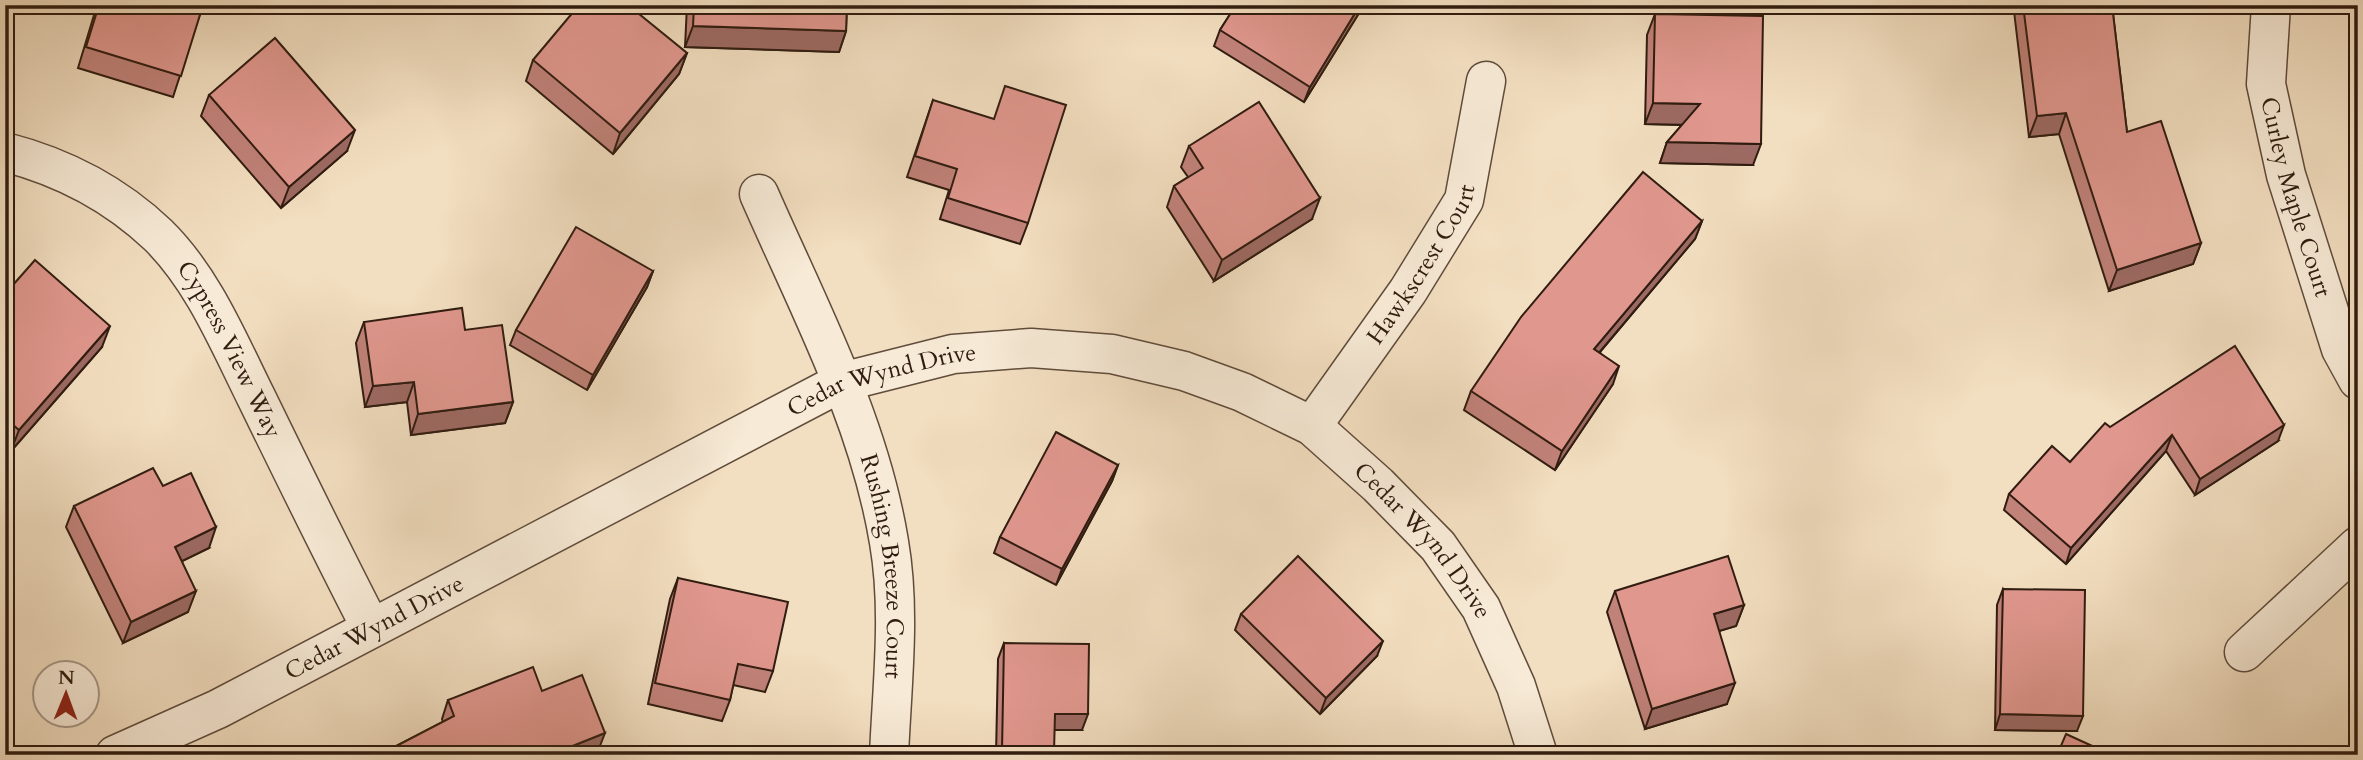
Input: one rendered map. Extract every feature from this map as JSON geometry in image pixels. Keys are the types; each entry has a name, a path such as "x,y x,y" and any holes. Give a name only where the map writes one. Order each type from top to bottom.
{"street":[{"name":"Curley Maple Court","path":"2271,5 2266,85 2286,175 2341,349 2358,380"},
{"name":"Hawkscrest Court","path":"1312,426 1408,290 1464,200 1486,81"},
{"name":"Cypress View Way","path":"5,152 42,161 126,207 160,237 188,272 223,331 371,628"},
{"name":"Rushing Breeze Court","path":"759,194 842,382 878,488 890,544 895,597 889,755"},
{"name":"Cedar Wynd Drive","path":"115,755 218,709 842,382 953,354 1031,348 1112,355 1184,371 1242,392 1312,426 1378,485 1437,546 1481,608 1516,686 1538,755"},
{"path":"2244,652 2358,546"}],"building":[{"path":"99,5 203,5 181,76 86,47"},
{"path":"579,5 628,5 687,53 620,133 533,60"},
{"path":"694,5 847,5 846,31 693,26"},
{"path":"1236,5 1360,5 1310,87 1220,30"},
{"path":"2023,5 2112,5 2127,132 2161,121 2201,243 2117,270 2066,113 2037,116"},
{"path":"1655,14 1763,16 1761,144 1667,142 1700,104 1653,103"},
{"path":"275,38 355,130 289,187 209,95"},
{"path":"1005,86 1066,105 1028,223 948,198 957,169 915,156 933,100 994,119"},
{"path":"1259,102 1320,198 1222,260 1174,186 1203,168 1189,146"},
{"path":"1643,172 1702,221 1594,349 1619,366 1562,451 1471,391 1521,317"},
{"path":"576,227 653,271 593,375 516,330"},
{"path":"35,260 110,326 19,430 5,418 5,366 10,362 5,358 5,294"},
{"path":"462,308 465,330 502,325 513,402 418,414 414,382 373,386 364,322"},
{"path":"2235,346 2284,425 2200,479 2172,435 2071,548 2009,494 2052,446 2070,462 2105,423 2110,427"},
{"path":"1056,432 1118,465 1062,569 1000,537"},
{"path":"153,468 163,486 191,473 216,527 175,547 196,591 131,622 74,506"},
{"path":"1298,556 1383,641 1326,698 1241,614"},
{"path":"1728,556 1744,605 1714,614 1735,683 1652,709 1615,591"},
{"path":"678,578 788,602 773,671 738,664 730,700 655,683"},
{"path":"2003,589 2085,590 2083,716 2000,714"},
{"path":"1004,643 1089,644 1088,714 1055,714 1054,752 1002,751"},
{"path":"533,667 542,691 582,675 605,733 550,755 379,755 454,716 448,700"},
{"path":"2066,734 2112,755 2057,755"},
{"path":"1694,749 1764,750 1764,755 1694,755"}]}
